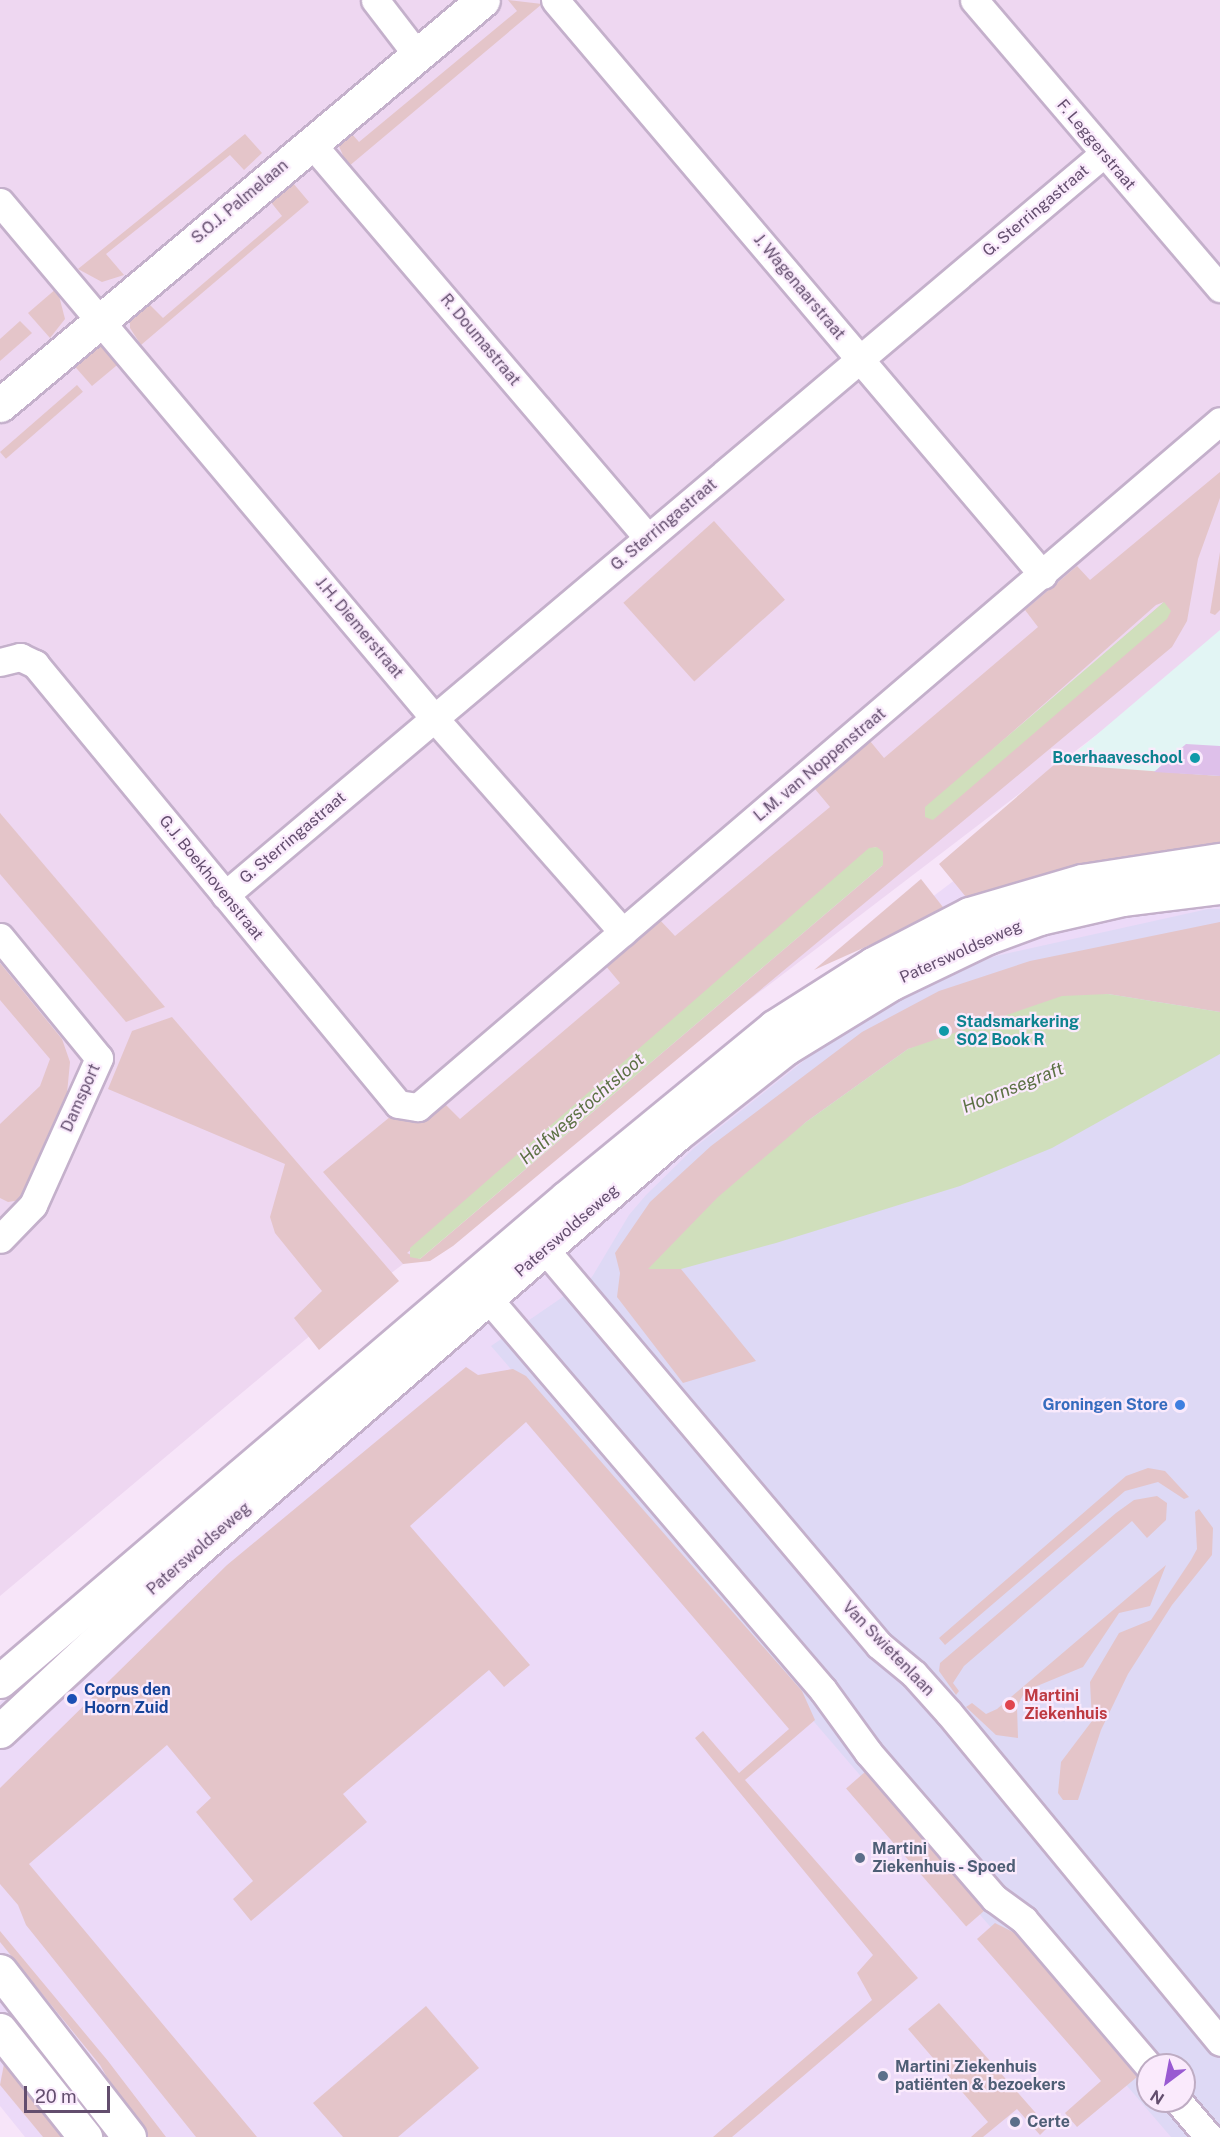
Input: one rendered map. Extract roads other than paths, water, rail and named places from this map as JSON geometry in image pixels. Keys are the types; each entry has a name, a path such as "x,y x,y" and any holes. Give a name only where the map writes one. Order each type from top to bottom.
{"main road":[{"name":"S.O.J. Palmelaan","path":"0,405 483,0"},
{"name":"Paterswoldseweg","path":"0,1681 480,1289 774,1027 921,938 969,914 1082,881 1220,860"},
{"name":"Paterswoldseweg","path":"537,1240 786,1048 892,983 988,937 1040,918 1122,899 1220,887"},
{"name":"Paterswoldseweg","path":"0,1731 480,1289"},
{"path":"0,1971 129,2137"},
{"path":"0,2030 86,2137"}],"street":[{"path":"375,0 418,56"},
{"name":"J. Wagenaarstraat","path":"555,0 1043,575"},
{"name":"F. Leggerstraat","path":"974,0 1103,154 1220,288"},
{"name":"R. Doumastraat","path":"311,143 648,538"},
{"name":"G. Sterringastraat","path":"225,895 1103,154"},
{"name":"J.H. Diemerstraat","path":"0,201 435,719 623,932"},
{"name":"L.M. van Noppenstraat","path":"418,1107 1043,575 1220,421"},
{"name":"G.J. Boekhovenstraat","path":"0,662 20,657 35,664 398,1104 418,1107"},
{"name":"Damsport","path":"0,937 99,1058 33,1205 0,1239"},
{"name":"Van Swietenlaan","path":"537,1240 879,1645 914,1674 948,1713 1220,2042"},
{"path":"480,1289 824,1690 846,1727 994,1898 1024,1920 1138,2053"},
{"path":"1188,2113 1209,2137"}],"water":[{"path":"1164,602 1171,611 1167,619 933,820 925,817 925,807"},
{"name":"Halfwegstochtsloot","path":"877,847 883,852 883,865 420,1259 410,1257 410,1248 869,848"},
{"name":"Hoornsegraft","path":"1108,994 1220,1012 1220,1054 1052,1148 960,1186 776,1243 681,1269 648,1269 718,1197 806,1122 908,1049 1062,996"}],"place":[{"name":"Boerhaaveschool","path":"1195,758"},
{"name":"Stadsmarkering S02 Book R","path":"944,1031"},
{"name":"Groningen Store","path":"1180,1405"},
{"name":"Corpus den Hoorn Zuid","path":"72,1699"},
{"name":"Martini Ziekenhuis","path":"1010,1705"},
{"name":"Martini Ziekenhuis - Spoed","path":"860,1858"},
{"name":"Martini Ziekenhuis patiënten & bezoekers","path":"883,2076"},
{"name":"Certe","path":"1015,2122"}]}
